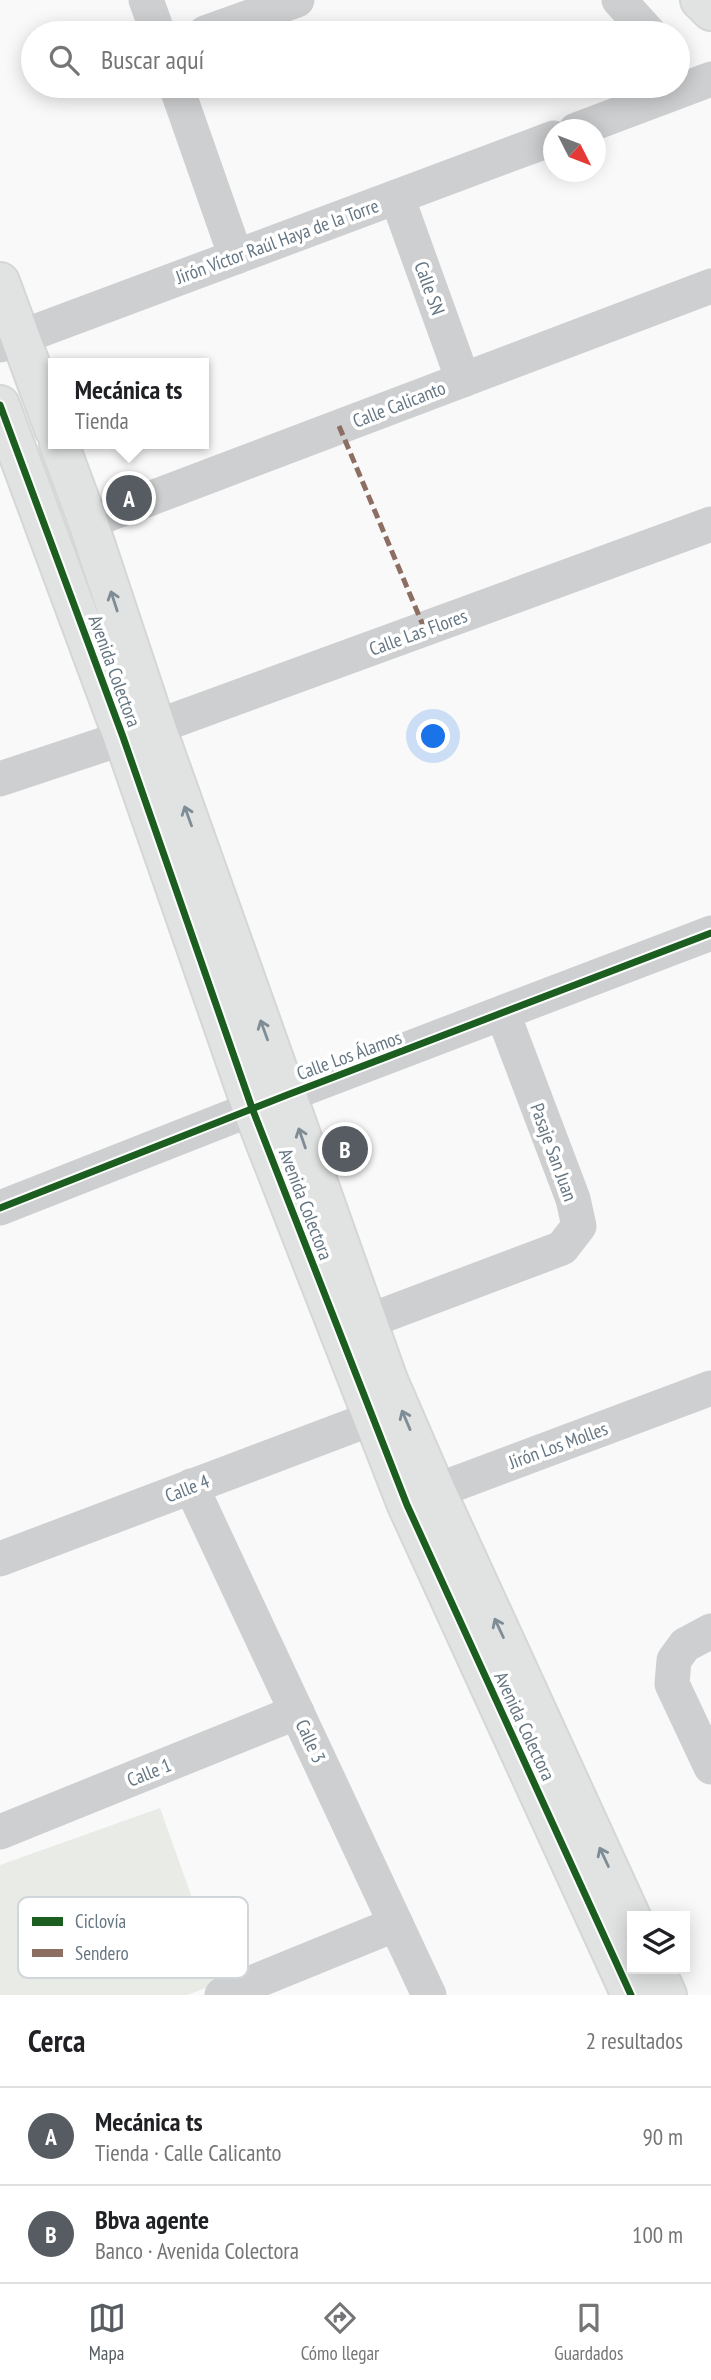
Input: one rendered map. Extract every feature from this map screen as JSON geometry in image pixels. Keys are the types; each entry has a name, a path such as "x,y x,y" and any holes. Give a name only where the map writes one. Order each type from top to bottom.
{"main road":[{"path":"700,0 711,11"},
{"path":"0,282 10,341 48,417"},
{"name":"Avenida Colectora","path":"0,405 139,732 288,1095 366,1322 421,1498 631,1995"},
{"name":"Avenida Colectora","path":"61,449 88,522 139,732 252,1108 373,1418 421,1498 628,1911"},
{"path":"657,1974 667,1995"}],"street":[{"path":"146,0 154,21"},
{"path":"238,21 297,0"},
{"path":"619,0 638,21"},
{"path":"180,98 236,257"},
{"path":"604,119 658,98"},
{"name":"Jirón Víctor Raúl Haya de la Torre","path":"10,341 543,142"},
{"name":"Calle SN","path":"397,197 463,380"},
{"name":"Calle Calicanto","path":"88,522 711,286"},
{"name":"Calle Las Flores","path":"0,779 139,732 711,524"},
{"name":"Calle Los Álamos","path":"0,1208 252,1108 711,933"},
{"name":"Pasaje San Juan","path":"366,1322 562,1248 579,1226 573,1199 503,1014"},
{"name":"Jirón Los Molles","path":"421,1498 708,1395"},
{"name":"Calle 4","path":"0,1559 373,1418"},
{"name":"Calle 3","path":"191,1486 429,1995"},
{"path":"711,1631 685,1645 674,1660 672,1684 711,1767"},
{"name":"Calle 1","path":"0,1832 297,1712"},
{"path":"222,1995 396,1924"}],"shaded area":[{"path":"160,1808 192,1897 18,1897 18,1978 221,1978 222,1982 187,1995 0,1995 0,1865"}],"marked path":[{"path":"339,426 425,630"}],"cycle path":[{"path":"0,405 123,737 252,1108 407,1505 631,1995"},
{"path":"0,1208 711,933"}],"place":[{"name":"Mecánica ts","path":"129,498"},
{"name":"Bbva agente","path":"345,1149"}]}
